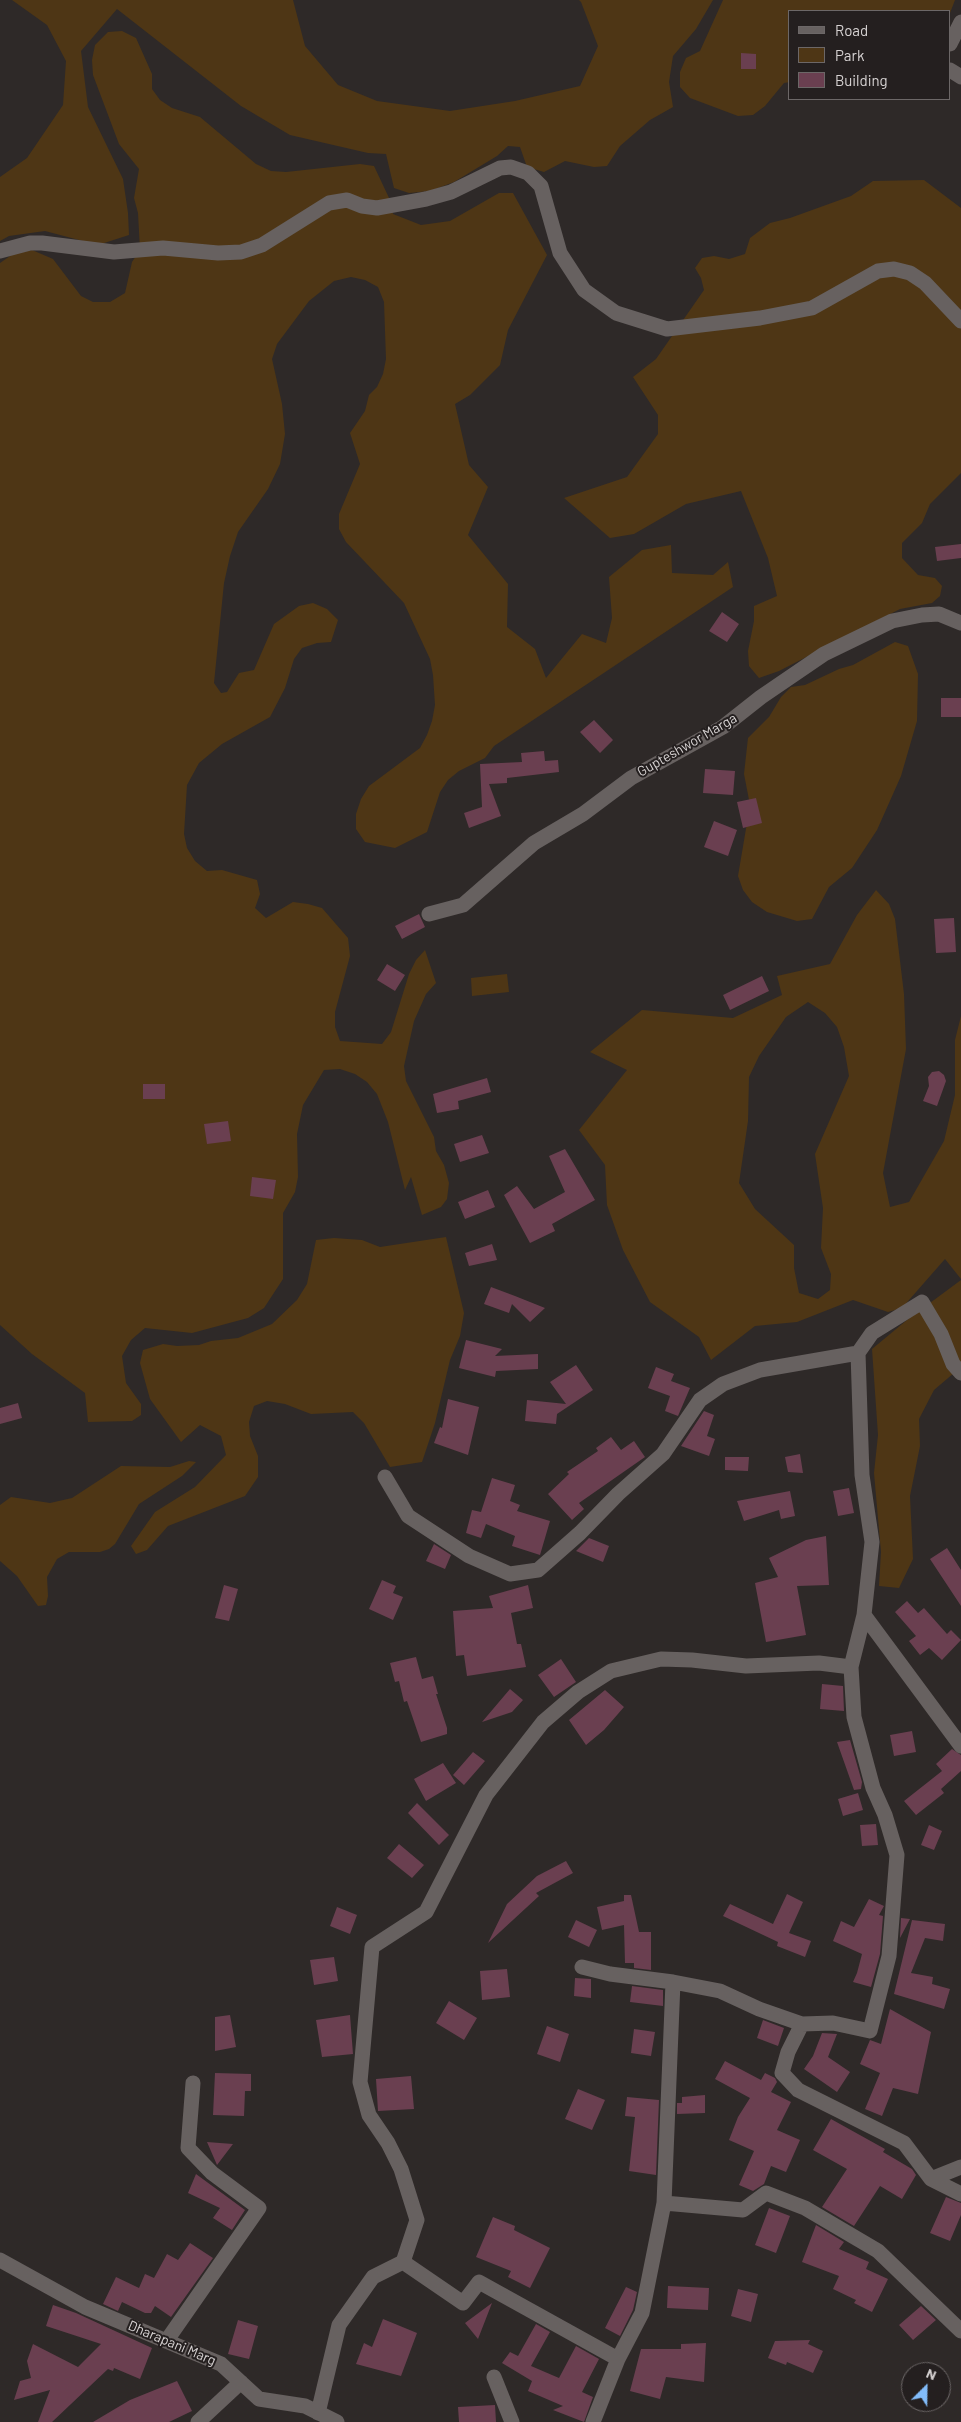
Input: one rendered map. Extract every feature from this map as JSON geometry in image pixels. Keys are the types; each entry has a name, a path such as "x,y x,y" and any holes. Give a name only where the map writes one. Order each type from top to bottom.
{"street":[{"path":"951,42 961,22"},
{"path":"0,251 22,245 42,243 114,252 164,248 218,253 241,252 262,245 329,202 347,200 362,206 377,208 426,200 451,192 500,168 511,167 528,173 541,186 560,253 584,290 616,313 631,319 667,329 778,315 812,308 878,271 894,269 910,272 925,283 961,321"},
{"name":"Gupteshwor Marga","path":"429,914 463,906 534,842 582,814 631,778 723,727 761,697 824,654 892,621 922,615 940,614 961,623"},
{"path":"582,1966 610,1974 673,1982 720,1991 759,2009 802,2024 833,2023 870,2030 889,1956 896,1855 885,1815 873,1788 854,1717 851,1667 864,1615 872,1542 862,1475 858,1353 872,1333 922,1302 941,1334 953,1364 961,1373"},
{"path":"385,1477 408,1516 470,1556 510,1574 538,1570 580,1533 618,1494 662,1454 700,1400 723,1384 760,1370 858,1353"},
{"path":"864,1615 961,1746"},
{"path":"318,2414 339,2325 373,2276 403,2262 417,2220 401,2169 388,2144 369,2115 360,2082 372,1947 426,1912 486,1795 543,1722 578,1692 611,1671 661,1659 692,1660 746,1666 819,1663 851,1667"},
{"path":"593,2422 618,2359 642,2312 664,2203 673,1982"},
{"path":"802,2024 788,2052 782,2073 798,2090 904,2143 931,2179 961,2194"},
{"path":"168,2340 259,2208 212,2173 188,2148 193,2083"},
{"path":"931,2179 961,2167"},
{"path":"664,2203 743,2210 766,2193 805,2208 878,2251 961,2331"},
{"name":"Dharapani Marg","path":"2,2260 85,2307 168,2340 221,2364 259,2399 305,2406 337,2422"},
{"path":"403,2262 463,2304 479,2282 618,2359"},
{"path":"494,2377 512,2422"},
{"path":"198,2422 241,2382"}],"green space":[{"path":"12,0 293,0 305,46 338,85 377,101 450,111 515,101 580,86 598,46 579,0 713,0 696,29 673,56 669,82 673,107 650,120 620,146 607,166 594,167 565,161 544,172 527,167 520,147 508,146 497,156 454,182 430,191 409,193 394,188 386,154 368,153 290,135 241,106 117,9 81,51 88,107 123,179 128,213 129,235 98,245 45,231 9,236 0,241 0,177 27,158 63,105 66,61 47,25"},
{"path":"723,0 955,0 951,10 788,10 788,82 784,83 765,106 753,115 738,116 690,98 680,87 680,72 686,58 700,51"},
{"path":"122,31 136,38 152,74 152,89 160,100 172,108 200,117 256,164 271,171 286,172 360,164 374,166 390,200 393,214 421,225 450,221 499,193 513,193 547,255 508,330 500,365 470,395 455,404 469,465 488,487 468,535 508,584 507,627 535,649 546,678 582,634 606,643 612,618 609,577 642,550 671,545 672,573 713,575 728,562 733,587 494,746 485,758 459,771 448,780 440,792 427,832 395,848 365,842 356,829 356,814 361,799 369,786 420,748 432,721 435,705 433,675 430,659 404,603 346,542 339,529 339,514 360,464 350,433 365,411 369,395 377,387 383,374 386,359 384,302 378,287 365,280 351,277 334,281 309,301 277,344 272,359 282,404 285,434 280,464 268,489 238,532 230,556 224,583 214,683 221,693 227,692 239,673 254,670 274,624 299,606 313,603 327,609 338,620 331,642 317,643 302,648 294,659 285,688 270,717 222,744 199,763 187,785 184,834 187,848 195,861 207,871 222,870 257,880 260,894 255,908 266,918 293,902 308,904 322,908 348,938 350,956 335,1012 335,1027 340,1041 382,1044 391,1032 409,974 416,960 425,950 436,983 426,994 414,1021 404,1066 406,1081 434,1137 436,1151 444,1165 449,1183 447,1199 441,1207 422,1215 411,1177 405,1190 388,1122 377,1094 367,1082 355,1074 340,1069 324,1070 303,1105 297,1134 298,1177 295,1192 283,1213 283,1279 264,1308 248,1318 192,1333 145,1328 131,1340 122,1356 126,1383 141,1404 141,1415 132,1421 88,1422 85,1393 32,1354 0,1325 0,263 13,254 32,250 53,259 81,296 93,302 110,302 125,293 132,262 140,250 138,213 134,198 139,169 119,144 93,75 92,60 95,45 108,32"},
{"path":"924,180 961,208 961,473 930,504 922,523 902,543 902,558 918,575 935,578 942,586 940,596 932,603 900,609 779,671 759,678 749,666 748,651 754,621 754,606 777,596 768,558 741,491 686,504 634,534 610,538 564,498 627,477 658,434 658,415 633,377 656,359 704,290 701,278 695,268 702,258 714,256 729,259 745,254 750,238 770,223 790,218 851,196 873,181"},
{"path":"895,642 908,646 918,674 917,721 901,776 877,830 852,868 829,887 812,919 797,921 767,912 752,902 743,890 738,876 750,805 744,774 748,738 769,717 781,697 791,687 805,685 839,669 853,665"},
{"path":"876,890 889,904 895,919 904,994 906,1049 883,1173 890,1207 909,1202 944,1141 955,1095 955,1040 961,1016 961,1279 945,1259 902,1308 888,1312 853,1300 797,1322 755,1326 711,1360 699,1337 650,1302 623,1250 607,1205 605,1165 579,1130 627,1070 590,1052 642,1010 733,1018 782,995 777,976 830,964 857,915","holes":["808,1002 825,1013 837,1027 844,1047 849,1076 815,1154 823,1208 821,1248 831,1274 830,1290 818,1299 799,1293 794,1268 794,1245 755,1209 739,1183 748,1121 749,1077 759,1056 786,1017"]},
{"path":"507,974 509,992 472,996 471,978"},
{"path":"446,1237 464,1313 460,1336 450,1360 435,1423 422,1462 390,1467 364,1423 353,1412 311,1414 285,1404 267,1401 254,1406 249,1422 250,1436 258,1456 258,1477 245,1496 168,1526 147,1550 136,1554 131,1546 155,1512 195,1487 226,1455 221,1436 200,1425 181,1442 150,1399 140,1363 143,1350 163,1344 177,1346 199,1345 211,1341 238,1338 272,1324 297,1300 307,1284 316,1240 334,1238 362,1240 380,1247"},
{"path":"961,1280 961,1367 934,1390 919,1419 920,1446 910,1496 913,1559 899,1588 879,1586 881,1552 874,1473 878,1435 872,1349"},
{"path":"189,1461 196,1462 182,1476 139,1504 115,1544 109,1549 100,1552 69,1552 57,1559 47,1577 48,1596 46,1605 38,1606 17,1576 0,1561 0,1505 11,1497 50,1503 72,1498 121,1466 170,1467"}],"building":[{"path":"741,53 756,54 756,69 741,69"},
{"path":"961,544 961,558 937,561 935,547"},
{"path":"722,612 739,624 727,642 709,631"},
{"path":"941,698 961,698 961,717 941,717"},
{"path":"594,720 613,740 600,753 580,732"},
{"path":"544,751 545,761 558,760 559,772 507,778 507,783 489,784 501,816 469,828 464,813 482,807 480,764 522,762 521,753"},
{"path":"705,769 735,771 733,795 703,793"},
{"path":"756,798 762,823 743,828 737,802"},
{"path":"714,821 737,830 728,856 704,847"},
{"path":"419,914 425,927 402,939 395,926"},
{"path":"954,918 956,952 936,953 934,919"},
{"path":"387,964 405,975 395,991 377,980"},
{"path":"762,976 769,991 730,1010 723,995"},
{"path":"939,1071 944,1075 946,1081 937,1106 923,1101 929,1086 928,1077 932,1072"},
{"path":"487,1078 491,1092 458,1101 459,1109 437,1113 433,1094"},
{"path":"143,1084 165,1084 165,1099 143,1099"},
{"path":"228,1121 231,1141 207,1144 204,1124"},
{"path":"482,1135 489,1153 460,1162 454,1144"},
{"path":"565,1149 595,1200 552,1224 555,1231 530,1243 504,1195 517,1186 534,1209 565,1192 549,1156"},
{"path":"252,1177 276,1180 273,1199 250,1196"},
{"path":"488,1190 495,1207 465,1219 458,1202"},
{"path":"492,1244 497,1260 469,1266 465,1253"},
{"path":"491,1287 545,1308 530,1322 512,1304 509,1313 484,1304"},
{"path":"466,1340 502,1349 495,1356 538,1354 538,1369 496,1371 495,1377 459,1368"},
{"path":"576,1365 593,1390 557,1414 556,1424 525,1421 527,1400 566,1404 550,1382"},
{"path":"656,1367 674,1374 671,1381 690,1388 678,1416 665,1411 670,1396 648,1388"},
{"path":"448,1399 479,1407 468,1455 434,1443 440,1427 442,1428"},
{"path":"18,1403 22,1418 0,1424 0,1408"},
{"path":"704,1411 714,1415 707,1436 715,1439 709,1456 681,1446"},
{"path":"611,1437 621,1450 634,1441 645,1457 579,1503 584,1509 572,1520 548,1494 569,1474 567,1472 598,1451 596,1448"},
{"path":"800,1454 803,1473 788,1472 785,1457"},
{"path":"725,1457 749,1457 748,1471 725,1470"},
{"path":"492,1478 515,1485 510,1501 520,1505 517,1511 550,1521 540,1555 512,1546 515,1536 486,1524 481,1538 466,1533 472,1510 481,1512"},
{"path":"849,1488 854,1513 838,1516 833,1491"},
{"path":"790,1491 795,1516 781,1519 779,1510 744,1521 737,1501"},
{"path":"826,1536 829,1585 797,1586 806,1635 766,1642 755,1583 778,1577 769,1558 806,1540"},
{"path":"589,1538 609,1546 603,1562 576,1551"},
{"path":"434,1544 451,1555 445,1569 426,1561"},
{"path":"947,1548 961,1570 961,1606 930,1559"},
{"path":"382,1580 396,1586 393,1593 403,1597 393,1620 369,1609"},
{"path":"224,1585 238,1589 229,1621 215,1618"},
{"path":"528,1585 533,1608 511,1613 517,1644 521,1644 526,1667 467,1676 464,1655 456,1656 453,1611 493,1608 489,1596"},
{"path":"907,1601 918,1613 924,1608 947,1634 951,1630 961,1640 942,1660 929,1648 920,1655 909,1641 916,1636 895,1612"},
{"path":"416,1657 422,1679 433,1676 438,1694 436,1694 447,1728 447,1734 421,1742 407,1701 404,1702 399,1681 395,1682 390,1663"},
{"path":"561,1659 576,1682 554,1697 538,1675"},
{"path":"822,1684 843,1686 844,1711 820,1709"},
{"path":"510,1689 523,1700 512,1712 482,1722"},
{"path":"605,1690 624,1707 604,1730 586,1745 569,1720"},
{"path":"912,1731 916,1752 894,1756 890,1735"},
{"path":"850,1740 862,1782 861,1789 854,1790 837,1742"},
{"path":"952,1749 961,1755 961,1771 941,1789 944,1793 916,1815 904,1801 942,1771 936,1764"},
{"path":"473,1752 485,1761 464,1785 453,1775"},
{"path":"443,1763 456,1783 426,1801 414,1779"},
{"path":"858,1793 863,1810 843,1816 838,1799"},
{"path":"417,1803 449,1835 439,1845 408,1813"},
{"path":"876,1824 878,1845 862,1846 860,1825"},
{"path":"929,1825 942,1831 934,1850 921,1845"},
{"path":"399,1844 424,1865 412,1878 387,1858"},
{"path":"566,1861 573,1873 536,1893 539,1896 488,1943 507,1904 537,1876"},
{"path":"787,1894 803,1902 789,1933 811,1941 805,1957 777,1946 778,1942 723,1916 730,1904 773,1924"},
{"path":"624,1895 631,1895 639,1932 651,1932 651,1970 634,1968 634,1963 625,1963 624,1925 602,1930 597,1907 624,1901"},
{"path":"869,1899 884,1906 879,1915 883,1916 880,1954 871,1987 853,1982 862,1954 833,1941 841,1921 854,1927"},
{"path":"337,1907 357,1915 350,1934 330,1926"},
{"path":"901,1918 910,1919 900,1938"},
{"path":"576,1920 597,1930 589,1947 568,1937"},
{"path":"912,1920 945,1924 943,1941 925,1938 911,1973 933,1977 932,1984 950,1989 944,2009 894,1994"},
{"path":"334,1957 338,1981 314,1985 310,1960"},
{"path":"507,1969 510,1997 482,2000 480,1971"},
{"path":"575,1978 591,1979 591,1998 574,1996"},
{"path":"632,1986 663,1990 663,2006 630,2002"},
{"path":"449,2001 477,2018 464,2040 436,2023"},
{"path":"890,2009 931,2032 918,2094 893,2088 882,2116 865,2109 880,2073 860,2064 870,2040 881,2044"},
{"path":"230,2015 236,2047 215,2051 215,2017"},
{"path":"350,2015 353,2054 322,2057 316,2020"},
{"path":"763,2020 784,2028 778,2046 757,2038"},
{"path":"547,2026 569,2034 560,2062 537,2054"},
{"path":"634,2029 655,2032 651,2056 631,2053"},
{"path":"822,2033 837,2034 828,2057 850,2072 837,2092 804,2069 813,2056"},
{"path":"725,2061 761,2080 765,2073 775,2078 777,2082 771,2092 791,2102 777,2130 800,2140 786,2172 771,2166 764,2184 753,2191 739,2185 754,2151 729,2140 738,2117 750,2098 715,2079"},
{"path":"215,2073 251,2074 251,2091 245,2091 244,2116 213,2115"},
{"path":"411,2076 414,2109 378,2111 376,2079"},
{"path":"578,2089 605,2100 592,2130 565,2119"},
{"path":"705,2095 705,2113 677,2114 677,2103 682,2103 682,2097"},
{"path":"627,2097 659,2100 656,2175 629,2171 635,2117 625,2116"},
{"path":"831,2119 885,2149 883,2152 912,2169 916,2175 902,2199 880,2186 854,2226 822,2207 847,2169 813,2150"},
{"path":"207,2142 233,2144 217,2165"},
{"path":"196,2174 245,2210 232,2230 213,2218 220,2208 188,2193"},
{"path":"946,2197 961,2203 961,2215 950,2241 930,2233"},
{"path":"769,2208 790,2216 776,2253 755,2245"},
{"path":"493,2217 515,2226 514,2230 550,2248 530,2288 508,2277 511,2271 476,2257"},
{"path":"816,2225 844,2242 839,2249 869,2262 866,2269 888,2279 872,2312 854,2303 856,2300 833,2289 839,2276 802,2262"},
{"path":"190,2243 213,2258 171,2317 155,2306 151,2313 145,2313 122,2302 118,2311 103,2304 116,2277 139,2288 145,2274 154,2278 167,2254 178,2260"},
{"path":"668,2286 709,2288 708,2310 667,2308"},
{"path":"626,2287 637,2292 633,2310 620,2336 605,2328"},
{"path":"738,2289 758,2294 751,2322 731,2316"},
{"path":"492,2303 478,2339 465,2323"},
{"path":"53,2305 76,2313 152,2348 140,2379 114,2368 113,2371 108,2369 52,2422 38,2422 50,2390 14,2400 20,2381 31,2378 27,2361 33,2344 78,2367 101,2344 46,2326"},
{"path":"921,2306 936,2320 913,2340 899,2325"},
{"path":"383,2319 417,2333 401,2376 356,2364 364,2343 372,2347"},
{"path":"238,2320 258,2326 249,2359 228,2354"},
{"path":"536,2324 550,2332 531,2366 559,2378 576,2346 599,2359 582,2392 593,2397 584,2422 553,2410 563,2406 528,2391 532,2381 502,2363 510,2352 518,2356"},
{"path":"810,2340 808,2344 823,2351 813,2373 787,2362 786,2365 768,2358 775,2341"},
{"path":"706,2343 704,2382 666,2377 660,2399 630,2391 641,2349 681,2349 681,2344"},
{"path":"177,2381 192,2411 169,2422 93,2422 130,2400"},
{"path":"495,2405 496,2422 459,2422 458,2407"}]}
